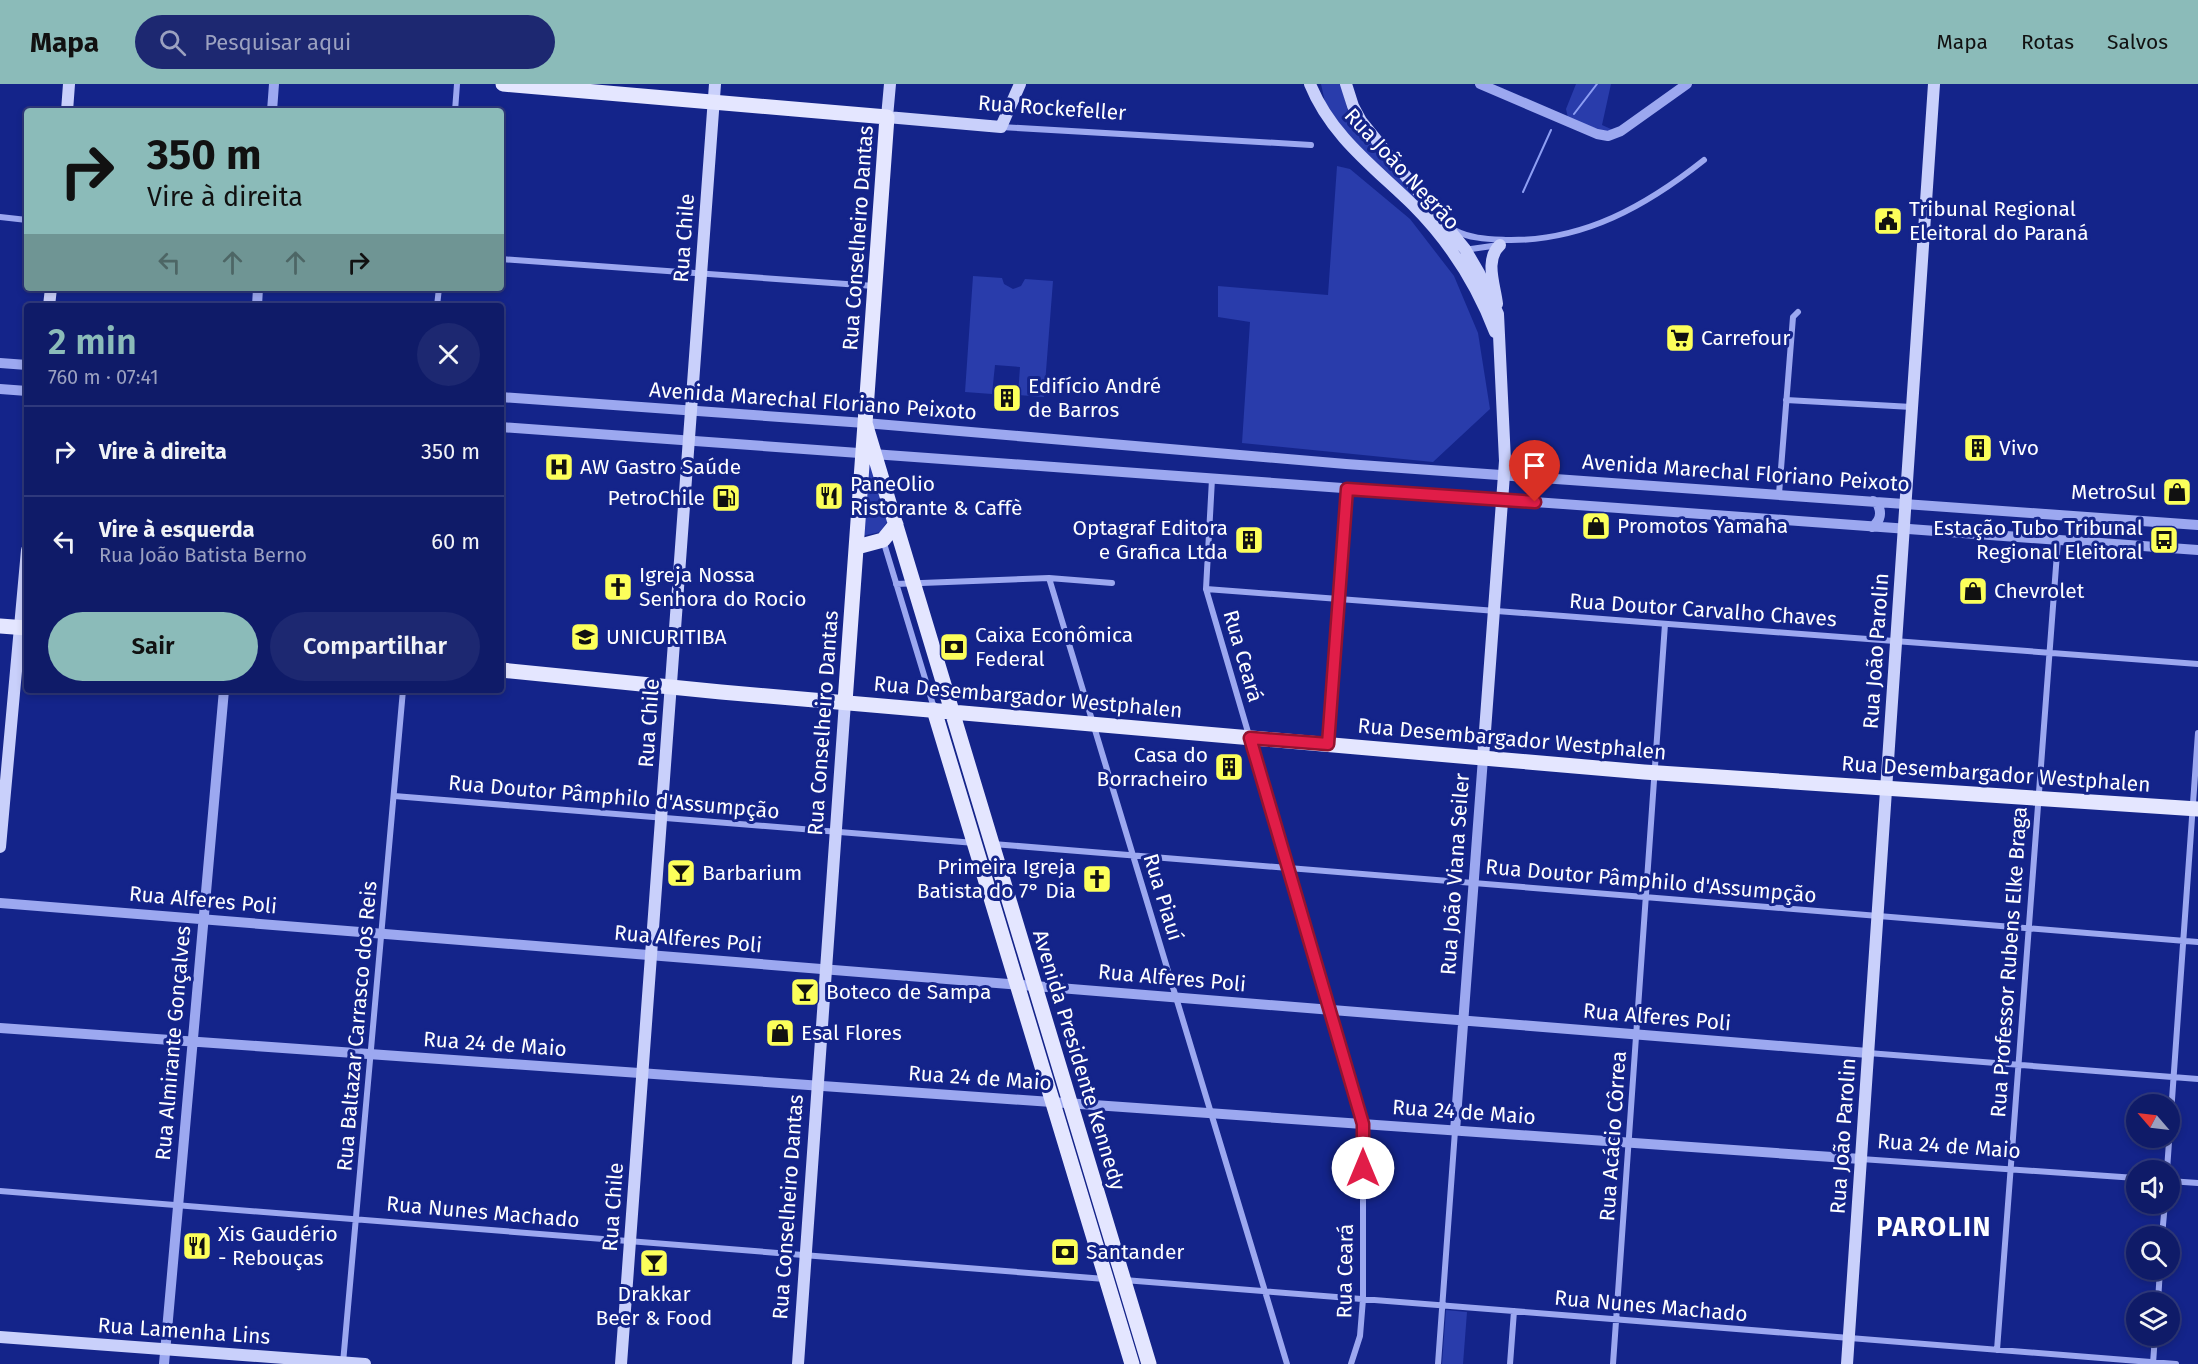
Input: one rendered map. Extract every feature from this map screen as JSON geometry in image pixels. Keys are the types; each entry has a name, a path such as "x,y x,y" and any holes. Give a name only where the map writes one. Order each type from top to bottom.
{"main road":[{"path":"67,108 69,84"},
{"name":"Rua Rockefeller","path":"503,84 1001,127"},
{"name":"Rua Chile","path":"621,1364 715,84"},
{"name":"Rua Conselheiro Dantas","path":"798,1364 857,547 869,454 866,423 890,84"},
{"path":"1001,127 1020,84"},
{"name":"Rua João Negrão","path":"1310,84 1319,104 1341,137 1419,211 1452,251"},
{"name":"Rua João Viana Seiler","path":"1346,84 1361,121 1465,249 1498,314 1505,475 1484,758"},
{"name":"Rua João Parolin","path":"1847,1364 1934,84"},
{"path":"1498,314 1491,263 1495,250 1500,245"},
{"name":"Rua João Viana Seiler","path":"1452,251 1487,312 1499,350"},
{"name":"Avenida Presidente Kennedy","path":"869,454 896,524 914,582 1149,1364"},
{"path":"857,547 883,540 896,524"},
{"path":"0,847 24,608"},
{"path":"0,626 23,628"},
{"name":"Rua Desembargador Westphalen","path":"504,670 952,712 1654,772 2195,808"},
{"name":"Avenida Presidente Kennedy","path":"934,710 1132,1364"},
{"path":"962,801 978,796"},
{"path":"999,925 1016,922"},
{"path":"1070,1159 1088,1163"},
{"name":"Rua Lamenha Lins","path":"0,1337 365,1364"}],"street":[{"path":"272,108 274,84"},
{"path":"455,108 457,84"},
{"path":"1480,84 1597,134 1608,136 1621,131 1687,84"},
{"name":"Rua Rockefeller","path":"1001,127 1311,146"},
{"name":"Rua João Negrão","path":"1452,251 1570,234 1598,225 1625,213 1670,187 1704,160"},
{"path":"0,217 24,220"},
{"name":"Rua João Negrão","path":"1447,226 1475,238 1518,240"},
{"path":"504,259 875,286"},
{"path":"1779,494 1793,317 1798,312"},
{"path":"0,363 24,365"},
{"path":"0,389 24,391"},
{"name":"Avenida Marechal Floriano Peixoto","path":"504,397 866,423 1505,475 2198,525"},
{"path":"1786,400 1912,407"},
{"path":"504,427 2198,550"},
{"name":"Rua Ceará","path":"1212,479 1206,589 1363,1124 1363,1299 1358,1345 1351,1364"},
{"path":"1328,744 1347,489"},
{"path":"1872,527 1877,524 1881,513 1877,503 1873,501"},
{"name":"Avenida Presidente Kennedy","path":"883,540 934,710"},
{"name":"Rua Professor Rubens Elke Braga","path":"1996,1350 2058,540"},
{"path":"896,585 914,582 1048,578 1112,583"},
{"name":"Rua Piauí","path":"1048,578 1287,1364"},
{"name":"Rua Doutor Carvalho Chaves","path":"1206,589 2198,664"},
{"name":"Rua Acácio Côrrea","path":"1613,1364 1665,624"},
{"name":"Rua Almirante Gonçalves","path":"164,1364 224,693"},
{"name":"Rua Baltazar Carrasco dos Reis","path":"343,1363 403,693"},
{"path":"2168,1160 2195,808 2198,733"},
{"name":"Rua João Viana Seiler","path":"1438,1364 1484,758"},
{"name":"Rua Doutor Pâmphilo d'Assumpção","path":"394,796 975,843"},
{"name":"Rua Doutor Pâmphilo d'Assumpção","path":"993,844 2198,942"},
{"name":"Rua Alferes Poli","path":"0,903 2198,1079"},
{"name":"Rua 24 de Maio","path":"0,1028 2126,1177"},
{"path":"2180,1181 2198,1182"},
{"name":"Rua Nunes Machado","path":"0,1191 1106,1279"},
{"name":"Rua Nunes Machado","path":"1123,1280 2176,1364"},
{"path":"1510,1364 1514,1311"},
{"path":"2153,1363 2154,1346"}],"shaded area":[{"path":"1321,84 1341,84 1347,108 1355,123 1434,218 1370,158 1344,130 1325,102"},
{"path":"1576,84 1611,84 1602,125 1613,130 1607,133 1568,118 1566,109"},
{"path":"1337,166 1350,169 1410,219 1454,276 1478,333 1490,409 1433,462 1242,443 1250,322 1218,317 1218,286 1328,295"},
{"path":"973,276 1002,278 1004,284 1013,289 1021,286 1025,279 1053,281 1044,397 1018,395 1020,367 995,365 992,394 965,392"},
{"path":"867,463 872,463 889,519 880,532 862,536"},
{"path":"1446,1310 1467,1312 1463,1364 1442,1364"}],"waterway":[{"path":"1574,114 1597,84"},
{"path":"1523,192 1551,130"}],"place":[{"name":"Tribunal Regional Eleitoral do Paraná","path":"1888,221"},
{"name":"Carrefour","path":"1680,338"},
{"name":"Edifício André de Barros","path":"1007,398"},
{"name":"Vivo","path":"1978,448"},
{"name":"AW Gastro Saúde","path":"559,467"},
{"name":"MetroSul","path":"2177,492"},
{"name":"PaneOlio Ristorante & Caffè","path":"829,496"},
{"name":"PetroChile","path":"726,498"},
{"name":"Promotos Yamaha","path":"1596,526"},
{"name":"Optagraf Editora e Grafica Ltda","path":"1249,540"},
{"name":"Estação Tubo Tribunal Regional Eleitoral","path":"2164,540"},
{"name":"Igreja Nossa Senhora do Rocio","path":"618,587"},
{"name":"Chevrolet","path":"1973,591"},
{"name":"UNICURITIBA","path":"585,637"},
{"name":"Caixa Econômica Federal","path":"954,647"},
{"name":"Casa do Borracheiro","path":"1229,767"},
{"name":"Barbarium","path":"681,873"},
{"name":"Primeira Igreja Batista do 7° Dia","path":"1097,879"},
{"name":"Boteco de Sampa","path":"805,992"},
{"name":"Esal Flores","path":"780,1033"},
{"name":"Xis Gaudério - Rebouças","path":"197,1246"},
{"name":"Santander","path":"1065,1252"},
{"name":"Drakkar Beer & Food","path":"654,1263"}],"district":[{"name":"PAROLIN","path":"1934,1227"}],"route":[{"path":"1363,1168 1363,1124 1250,738 1328,744 1347,489 1535,502"}]}
